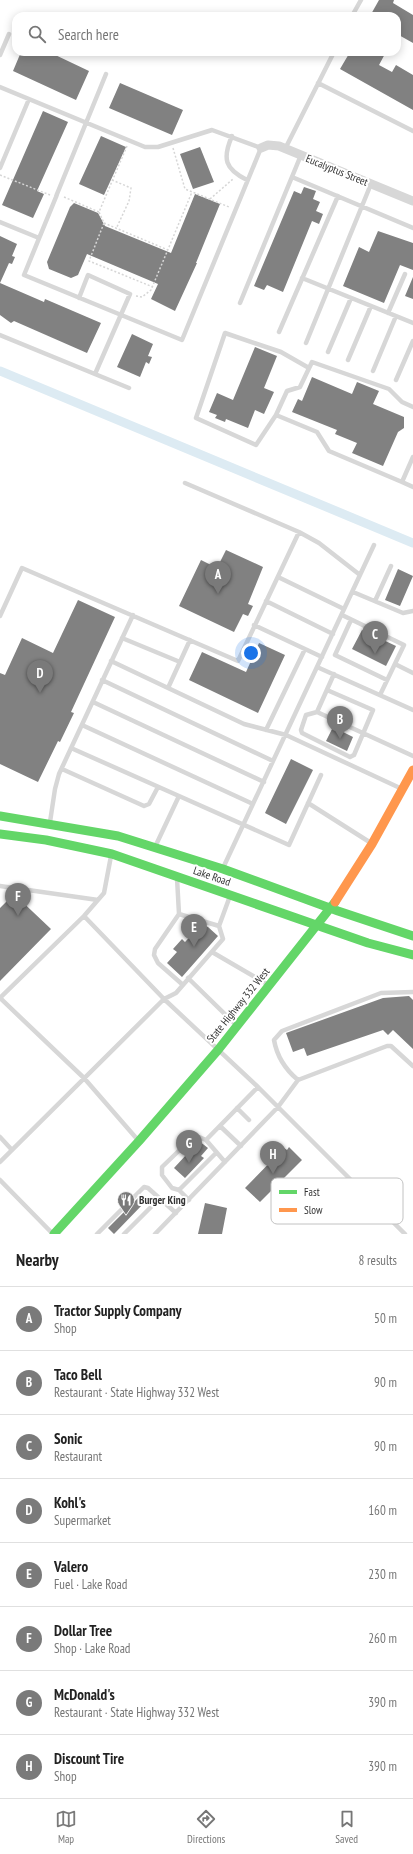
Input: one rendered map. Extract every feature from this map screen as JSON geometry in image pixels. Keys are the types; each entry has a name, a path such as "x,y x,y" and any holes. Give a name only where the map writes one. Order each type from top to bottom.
{"street":[{"name":"Eucalyptus Street","path":"261,148 268,145 285,149 413,201"},
{"name":"State Highway 332 West","path":"54,1234 139,1141 218,1050 330,909 372,844 413,770"},
{"name":"Lake Road","path":"0,816 118,836 151,857 181,867 223,869 330,909 413,936"},
{"path":"46,840 50,824"},
{"name":"Lake Road","path":"0,834 46,840 112,854 151,857 181,867 201,885 368,943 413,955"},
{"path":"112,854 118,836"},
{"path":"201,885 213,879 223,869"}],"lane":[{"path":"354,12 360,0"},
{"path":"0,55 9,34"},
{"path":"285,149 332,56"},
{"path":"0,87 86,123 152,148 212,130 232,136 261,148 182,340 24,275 56,196 86,123 106,74"},
{"path":"318,83 413,131"},
{"path":"0,168 29,99"},
{"path":"232,136 226,149 228,165 237,175 247,180"},
{"path":"240,303 301,155"},
{"path":"292,177 413,228"},
{"path":"306,343 371,184"},
{"path":"279,332 338,196"},
{"path":"0,222 39,238"},
{"path":"388,313 405,274"},
{"path":"79,298 88,276 130,294 95,374"},
{"path":"302,278 413,323"},
{"path":"328,352 351,298"},
{"path":"348,360 371,306"},
{"path":"373,371 396,316"},
{"path":"309,368 281,352 225,333 196,418 256,445 276,415 288,391 300,387 312,362 389,389 402,402 413,407"},
{"path":"0,335 129,388"},
{"path":"396,380 413,340"},
{"path":"276,415 317,432 329,451 413,486"},
{"path":"402,482 413,456"},
{"path":"185,483 299,532 319,543 360,575"},
{"path":"0,616 22,568 238,661 299,532"},
{"path":"223,869 374,545"},
{"path":"375,601 391,566"},
{"path":"278,577 344,609"},
{"path":"353,592 403,613 413,611"},
{"path":"266,601 333,634"},
{"path":"50,824 55,789 62,769 133,615"},
{"path":"342,615 404,645 380,695"},
{"path":"351,620 334,655 387,680"},
{"path":"254,625 322,657"},
{"path":"122,638 180,662"},
{"path":"168,688 190,640"},
{"path":"266,730 305,649"},
{"path":"111,661 244,724 286,735 403,789"},
{"path":"394,664 413,673"},
{"path":"317,667 413,710"},
{"path":"317,712 334,674"},
{"path":"102,680 273,762"},
{"path":"327,690 373,710 363,733 354,755 350,757 302,733 301,730 306,715 317,712 363,733 413,756"},
{"path":"92,702 264,782"},
{"path":"82,725 253,804"},
{"path":"72,748 289,845 321,775"},
{"path":"62,769 144,806 149,804 158,787"},
{"path":"151,857 179,796"},
{"path":"308,803 372,844"},
{"path":"112,854 104,893 84,916 0,998 84,1078 139,1141"},
{"path":"181,867 179,914 155,949 154,955 158,963 183,985"},
{"path":"0,886 98,900"},
{"path":"0,1162 164,999 176,993 212,952 222,939 219,926 230,895"},
{"path":"179,914 219,926"},
{"path":"84,916 164,999 258,1087 348,1178"},
{"path":"212,952 270,986"},
{"path":"188,978 237,1027"},
{"path":"298,1080 282,1063 275,1048 274,1040 282,1031 381,993 413,992"},
{"path":"155,1234 278,1107 298,1080 387,1046 390,1046 413,1066"},
{"path":"206,1140 258,1087"},
{"path":"237,1108 249,1120"},
{"path":"220,1126 241,1146"},
{"path":"0,1137 12,1150"},
{"path":"189,1200 180,1190 172,1188 162,1175 162,1167 189,1141 200,1137 206,1140 225,1162"},
{"path":"180,1190 216,1153"},
{"path":"0,1180 54,1234"},
{"path":"97,1234 144,1187 148,1188 176,1213"},
{"path":"124,1234 159,1198"},
{"path":"394,1224 404,1234"}],"path":[{"path":"99,212 129,140"},
{"path":"171,143 185,189 235,210"},
{"path":"0,174 99,212 104,223 168,250"},
{"path":"210,199 237,175"},
{"path":"112,180 131,188 129,201 116,229"},
{"path":"130,294 142,297 151,290 192,192"},
{"path":"104,223 89,261 152,287"}],"building":[{"path":"379,0 394,0 393,3 413,15 413,43 401,36 401,12 372,12"},
{"path":"19,56 57,56 89,71 76,100 13,71"},
{"path":"348,56 384,56 379,65 392,72 396,65 413,75 413,110 340,69"},
{"path":"120,83 183,110 172,135 109,108"},
{"path":"43,111 68,122 37,191 44,194 33,218 2,205"},
{"path":"101,136 126,147 104,195 79,184"},
{"path":"200,147 214,182 193,189 180,154"},
{"path":"304,187 316,191 313,199 320,202 316,211 323,214 319,224 312,221 283,292 267,285 264,290 254,286 294,191 301,194"},
{"path":"195,194 220,204 197,263 175,311 151,299 158,284 87,254 78,275 71,278 49,269 47,262 70,207 74,203 98,213 105,226 171,253"},
{"path":"378,231 413,243 413,270 400,265 384,303 343,286 359,247 369,252"},
{"path":"0,236 17,244 12,256 15,257 12,264 9,263 0,283"},
{"path":"413,277 413,299 405,296"},
{"path":"0,283 44,302 45,299 101,323 87,353 14,321 11,323 0,315"},
{"path":"132,334 153,344 148,356 152,357 149,364 146,362 140,377 117,367"},
{"path":"255,347 277,356 264,388 274,392 264,414 255,410 248,428 226,419 225,422 215,418 217,415 209,412 217,393 233,400"},
{"path":"312,377 352,394 357,382 379,391 373,404 404,417 404,428 398,432 383,466 352,453 357,443 335,434 337,430 292,412 298,399 302,401"},
{"path":"226,550 263,567 248,604 253,606 248,616 243,614 234,632 179,606 201,560 217,568"},
{"path":"398,569 413,576 400,606 385,600"},
{"path":"78,600 115,617 71,712 74,713 60,742 58,741 38,782 0,764 0,673 5,675 22,638 53,653"},
{"path":"362,630 396,646 386,666 352,649"},
{"path":"259,643 285,655 258,713 189,680 202,652 246,672"},
{"path":"333,727 353,737 347,751 326,741"},
{"path":"291,759 313,770 286,824 265,813"},
{"path":"14,894 51,929 0,981 0,908"},
{"path":"201,925 208,927 218,936 182,977 167,963 177,952 173,949 182,939 185,942"},
{"path":"409,996 413,1000 413,1049 393,1030 388,1035 383,1030 307,1056 304,1048 293,1052 286,1033 383,998"},
{"path":"199,1141 208,1148 201,1156 204,1158 185,1178 174,1168"},
{"path":"289,1147 302,1160 284,1178 271,1178 271,1191 260,1202 245,1188 284,1148 287,1150"},
{"name":"Burger King","path":"139,1197 145,1202 114,1234 108,1228"},
{"path":"205,1203 227,1208 222,1234 198,1234"}],"waterway":[{"path":"0,371 413,543"}],"traffic: fast":[{"path":"0,816 118,836 223,869 338,911 413,936"},
{"path":"0,834 46,840 112,854 368,943 413,955"},
{"path":"54,1234 139,1141 218,1050 335,902"}],"traffic: slow":[{"path":"335,902 372,844 413,770"}],"place":[{"name":"Tractor Supply Company","path":"218,594"},
{"name":"Sonic","path":"375,654"},
{"name":"Kohl's","path":"40,693"},
{"name":"Taco Bell","path":"340,739"},
{"name":"Dollar Tree","path":"18,916"},
{"name":"Valero","path":"194,947"},
{"name":"McDonald's","path":"189,1163"},
{"name":"Discount Tire","path":"273,1174"},
{"name":"Burger King","path":"126,1215"}]}
